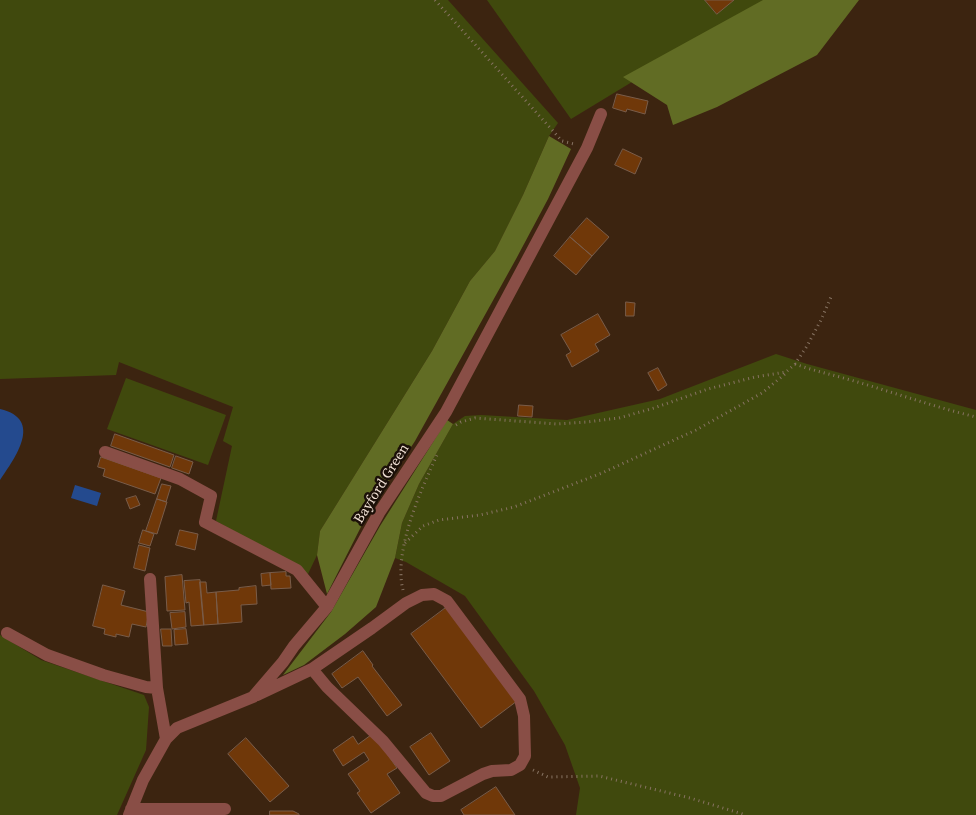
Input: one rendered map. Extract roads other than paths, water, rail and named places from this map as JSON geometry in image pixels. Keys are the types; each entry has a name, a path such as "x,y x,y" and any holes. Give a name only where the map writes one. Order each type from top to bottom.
{"lane":[{"name":"Bayford Green","path":"130,812 143,780 166,740 177,728 253,697 326,608 379,513 446,412 587,148 601,114"},
{"path":"105,452 180,479 211,496 205,522 297,570 326,608"},
{"path":"150,579 157,688 166,740"},
{"path":"253,697 312,669 406,603 422,595 434,594 447,601 520,699 524,716 525,756 520,765 511,770 492,771 483,774 441,796 433,796 426,793 383,741 327,687 312,669"},
{"path":"7,633 47,655 103,675 146,687 157,688"},
{"path":"130,812 224,809"}],"water":[{"path":"0,409 13,414 21,421 23,430 18,451 0,480"},
{"path":"75,485 101,493 97,506 71,498"}]}
